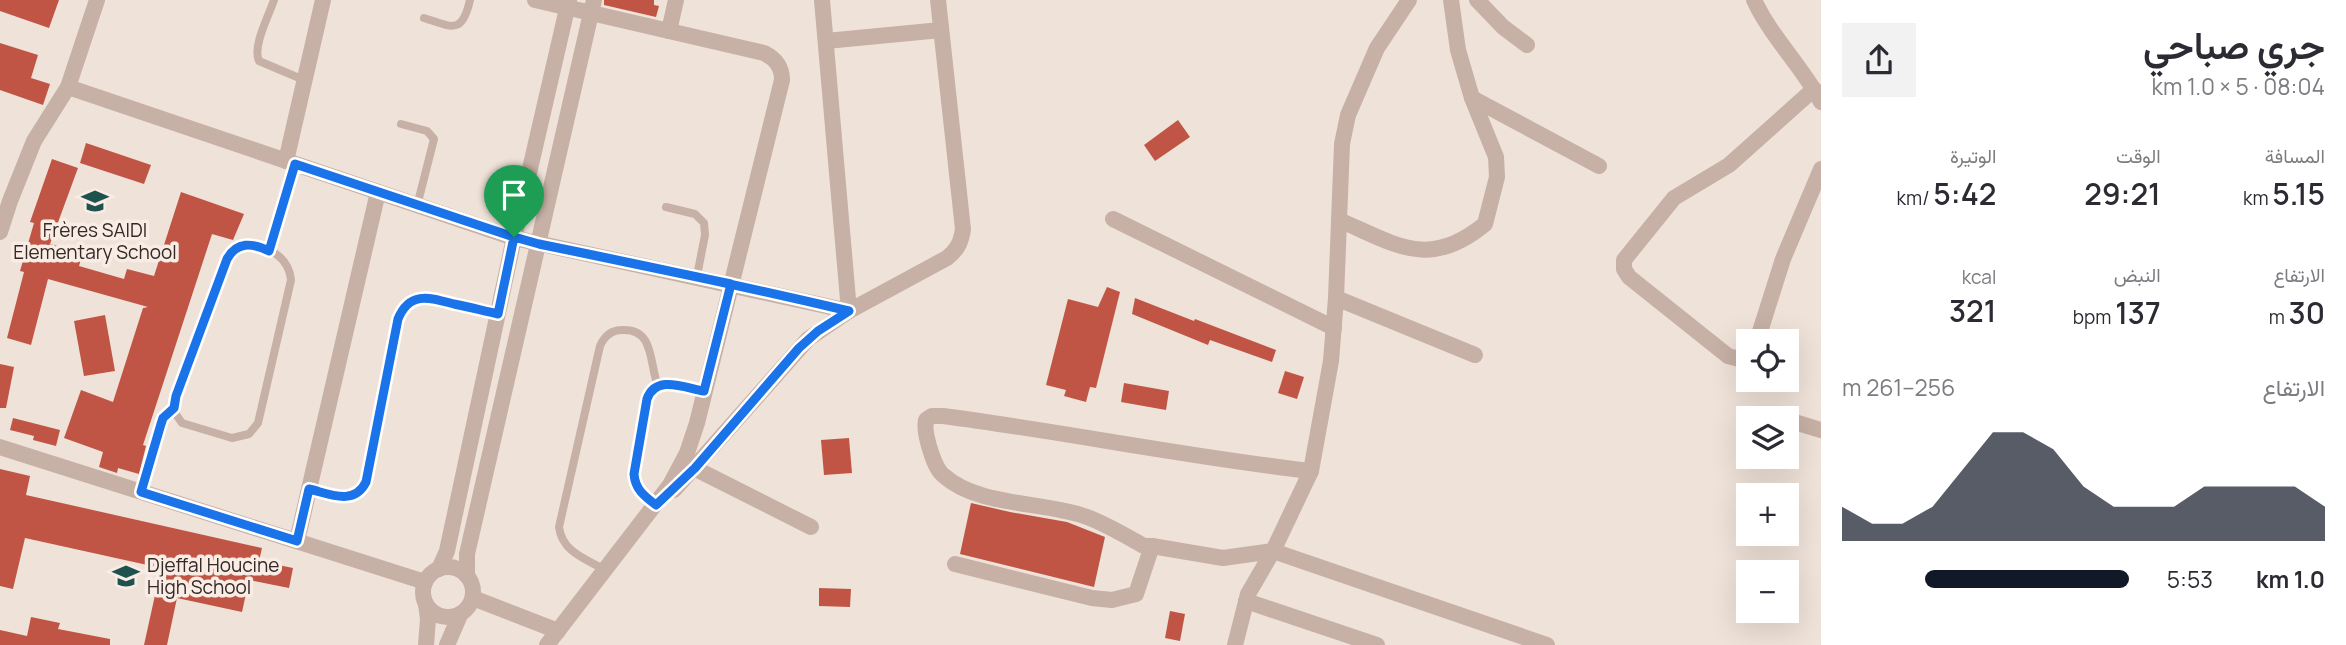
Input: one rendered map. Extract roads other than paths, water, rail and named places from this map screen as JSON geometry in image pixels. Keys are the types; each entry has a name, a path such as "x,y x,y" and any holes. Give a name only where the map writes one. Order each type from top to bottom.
{"street":[{"path":"0,232 34,141 68,87 97,0"},
{"path":"290,162 304,80 323,0"},
{"path":"535,0 593,6 669,31 765,53 776,62 782,74 781,87 693,437 689,465"},
{"path":"669,31 676,0"},
{"path":"822,0 849,311"},
{"path":"547,645 689,465 799,348 818,331 849,311 956,251 962,241 963,229 937,0"},
{"path":"1235,645 1248,594 1273,551 1311,471 1325,399 1334,328 1342,145 1348,115 1377,48 1409,0"},
{"path":"1339,220 1400,247 1424,250 1456,244 1485,224 1497,177 1496,157 1472,98 1458,50 1451,0"},
{"path":"1477,0 1503,27 1527,45"},
{"path":"1736,358 1728,356 1629,277 1624,269 1624,260 1674,198 1729,165 1818,95 1762,18 1754,0"},
{"path":"426,645 428,619 423,593 425,582 439,569 447,551 514,237 568,4"},
{"path":"426,604 440,617 454,617 468,608 473,598 473,587 467,576 467,554 593,6"},
{"path":"826,41 941,30"},
{"path":"68,87 514,237 849,311"},
{"path":"1472,98 1599,166"},
{"path":"1761,329 1783,259 1821,169"},
{"path":"297,541 378,192"},
{"path":"1113,219 1334,328"},
{"path":"1336,298 1475,355"},
{"path":"1311,471 1125,444 1043,429 943,416 932,416 926,420 925,433 941,474 957,485 992,498 1088,517 1144,545 1223,558 1273,551 1547,645"},
{"path":"1799,423 1821,430"},
{"path":"0,447 425,582"},
{"path":"689,465 811,527"},
{"path":"955,564 1092,598 1112,600 1136,594 1152,545"},
{"path":"439,569 454,568 467,576"},
{"path":"473,598 558,631"},
{"path":"1246,601 1377,645"},
{"path":"447,645 460,615"}],"lane":[{"path":"274,0 256,48 257,57 259,61 304,80"},
{"path":"424,18 449,26 459,24 466,18 470,0"},
{"path":"401,124 427,131 434,139 417,206"},
{"path":"269,251 290,162"},
{"path":"666,208 695,214 704,223 705,235 697,276"},
{"path":"246,245 269,251 284,260 291,273 291,280 258,423 254,430 243,437 232,438 187,426 177,419 174,408 180,384 230,254 246,245"},
{"path":"309,489 348,498 363,488 398,319 404,307 414,300 427,298 498,314"},
{"path":"605,570 570,550 562,540 559,527 600,346 606,336 623,330 636,332 646,340 651,350 652,369 657,386"},
{"path":"656,505 640,493 634,481 649,394 657,386 669,384 704,391"},
{"path":"141,492 163,418 174,408"}],"place":[{"name":"Frères SAIDI Elementary School","path":"95,201"},
{"name":"Djeffal Houcine High School","path":"126,576"}]}
